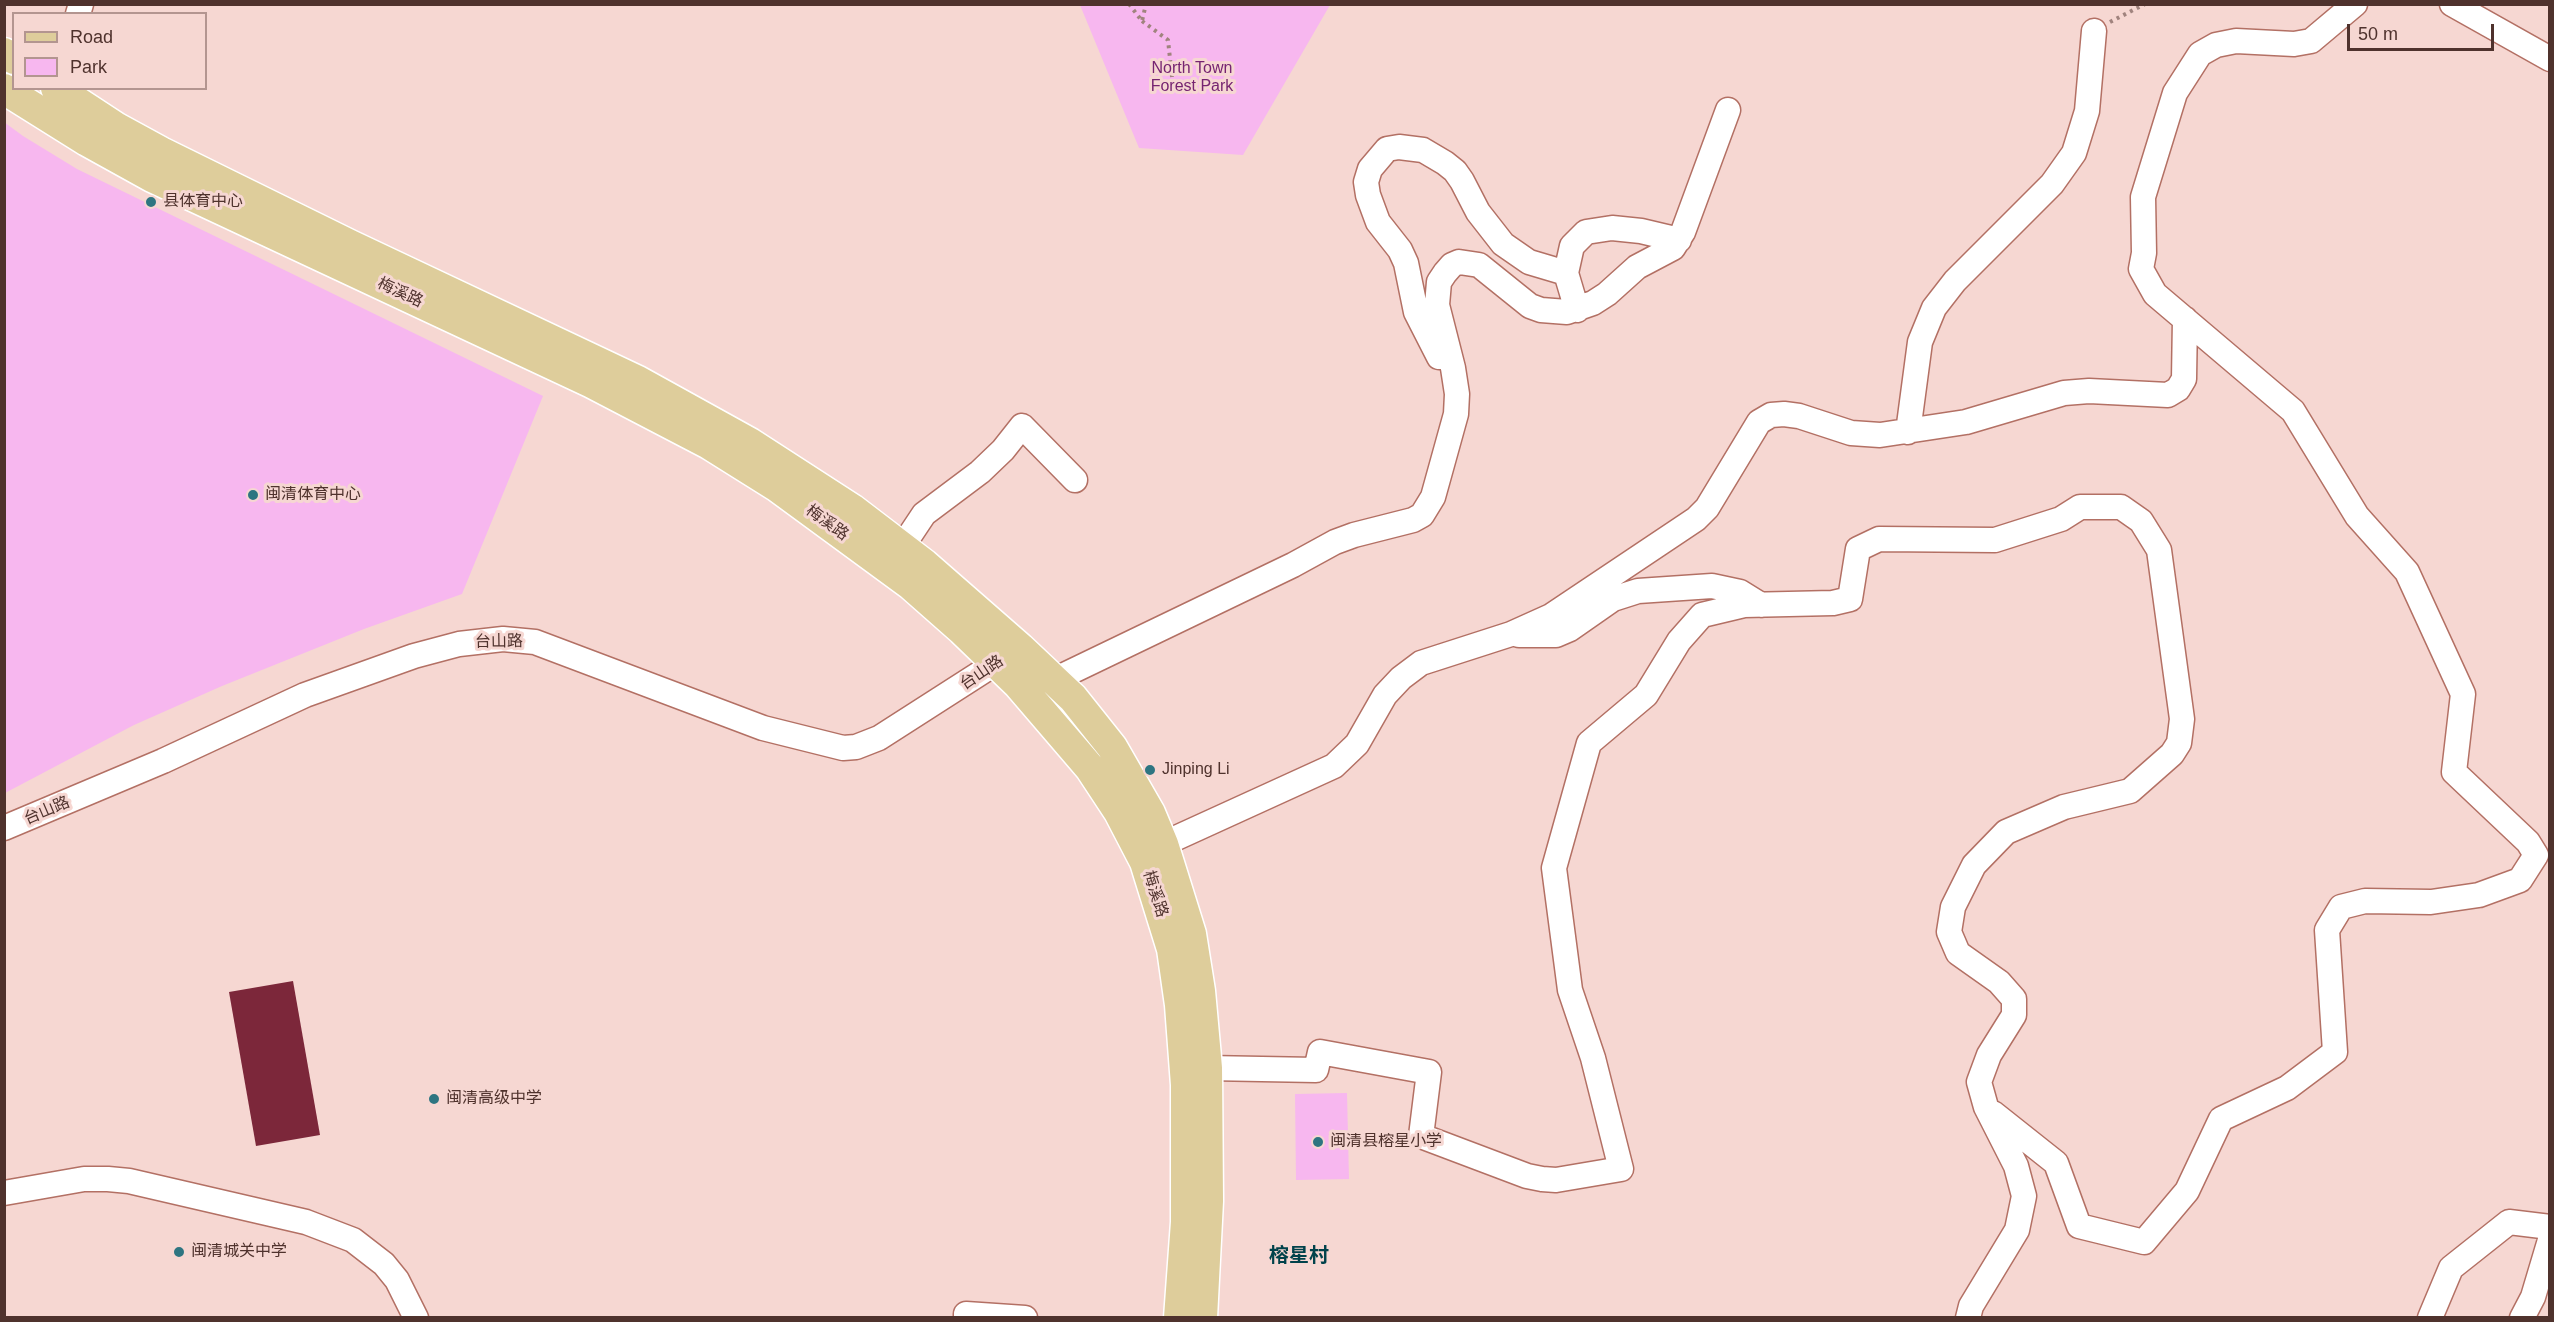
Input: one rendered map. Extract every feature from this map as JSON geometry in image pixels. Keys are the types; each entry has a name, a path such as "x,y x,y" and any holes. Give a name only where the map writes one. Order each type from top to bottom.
{"main road":[{"name":"梅溪路","path":"4,89 135,169 592,383 709,444 776,486 1008,655 1054,680 1079,706 1112,747 1142,798 1163,844 1191,934 1201,1002 1207,1068 1208,1201 1202,1317"},
{"name":"梅溪路","path":"58,90 117,128 161,152 350,245 638,381 750,443 852,509 902,547 1008,655 1109,797 1145,862 1164,918 1176,976 1186,1085 1186,1222 1179,1317"}],"street":[{"path":"1986,1107 2056,1163 2079,1226 2144,1242 2187,1191 2221,1119 2288,1088 2336,1052 2327,930 2341,907 2365,901 2432,902 2479,895 2520,879 2536,855 2528,842 2454,772 2463,694 2406,572 2357,516 2293,411 2155,294 2140,269 2144,253 2143,197 2175,93 2200,54 2216,45 2236,41 2294,44 2311,41 2355,4"},
{"path":"2452,4 2550,59"},
{"path":"1908,432 1920,342 1934,308 1955,281 2052,184 2074,153 2087,111 2094,31"},
{"path":"1054,680 1293,565 1335,542 1413,520 1422,515 1433,497 1456,414 1455,386 1437,305 1439,282 1452,265 1459,262 1479,265 1523,300 1541,310 1567,312 1577,310 1607,294 1636,267 1665,254 1679,240 1728,110"},
{"path":"1455,386 1416,312 1406,263 1400,250 1378,222 1371,207 1366,182 1370,169 1377,159 1387,149 1400,147 1423,150 1434,156 1455,171 1478,212 1503,244 1528,262 1566,273"},
{"path":"1577,310 1566,273 1572,246 1586,232 1612,228 1641,231 1679,240"},
{"path":"1163,844 1334,766 1357,744 1385,695 1401,678 1421,663 1511,634 1551,616 1696,519 1707,508 1759,422 1771,415 1799,416 1851,433 1880,435 1966,422 2064,393 2089,391 2168,395 2178,389 2184,379 2185,319"},
{"path":"902,547 924,514 980,472 1003,450 1022,426 1075,480"},
{"path":"1207,1068 1316,1070 1320,1052 1429,1072 1421,1136 1527,1176 1542,1179 1556,1180 1621,1169 1593,1058 1570,990 1554,868 1589,743 1646,695 1679,641 1702,615 1744,605 1833,603 1850,599 1858,549 1879,539 1995,540 2061,519 2080,507 2121,507 2141,520 2159,550 2182,719 2179,743 2172,754 2130,791 2064,807 2006,832 1974,865 1953,907 1949,932 1958,953 1999,982 2014,999 2014,1015 1989,1055 1979,1082 1986,1107 2016,1166 2024,1196 2017,1230 1971,1306 1968,1317"},
{"path":"1511,634 1556,635 1613,599 1638,591 1712,586 1740,592 1761,605"},
{"name":"台山路","path":"4,828 163,761 315,691 414,656 459,644 503,639 535,642 763,728 843,748 856,747 879,738 1008,655"},
{"path":"4,1193 84,1179 129,1181 306,1222 353,1240 384,1264 397,1280 416,1317"},
{"path":"2430,1317 2451,1268 2510,1222 2550,1227"},
{"path":"2522,1317 2533,1297 2550,1240"},
{"path":"966,1317 966,1314 1025,1317"}],"path":[{"path":"1129,4 1142,21 1168,40 1172,77"},
{"path":"1142,21 1146,4"},
{"path":"2094,31 2145,4"}],"green space":[{"name":"North Town Forest Park","path":"1080,5 1330,5 1243,155 1139,148"},
{"name":"闽清体育中心","path":"4,122 77,169 543,396 462,594 364,629 222,686 134,725 5,793"},
{"path":"1347,1093 1349,1179 1296,1180 1295,1094"}],"building":[{"path":"293,981 320,1135 256,1146 229,992"}],"place":[{"name":"县体育中心","path":"151,202"},
{"name":"闽清体育中心","path":"253,495"},
{"name":"Jinping Li","path":"1150,770"},
{"name":"闽清高级中学","path":"434,1099"},
{"name":"闽清县榕星小学","path":"1318,1142"},
{"name":"闽清城关中学","path":"179,1252"}],"district":[{"name":"榕星村","path":"1299,1256"}]}
